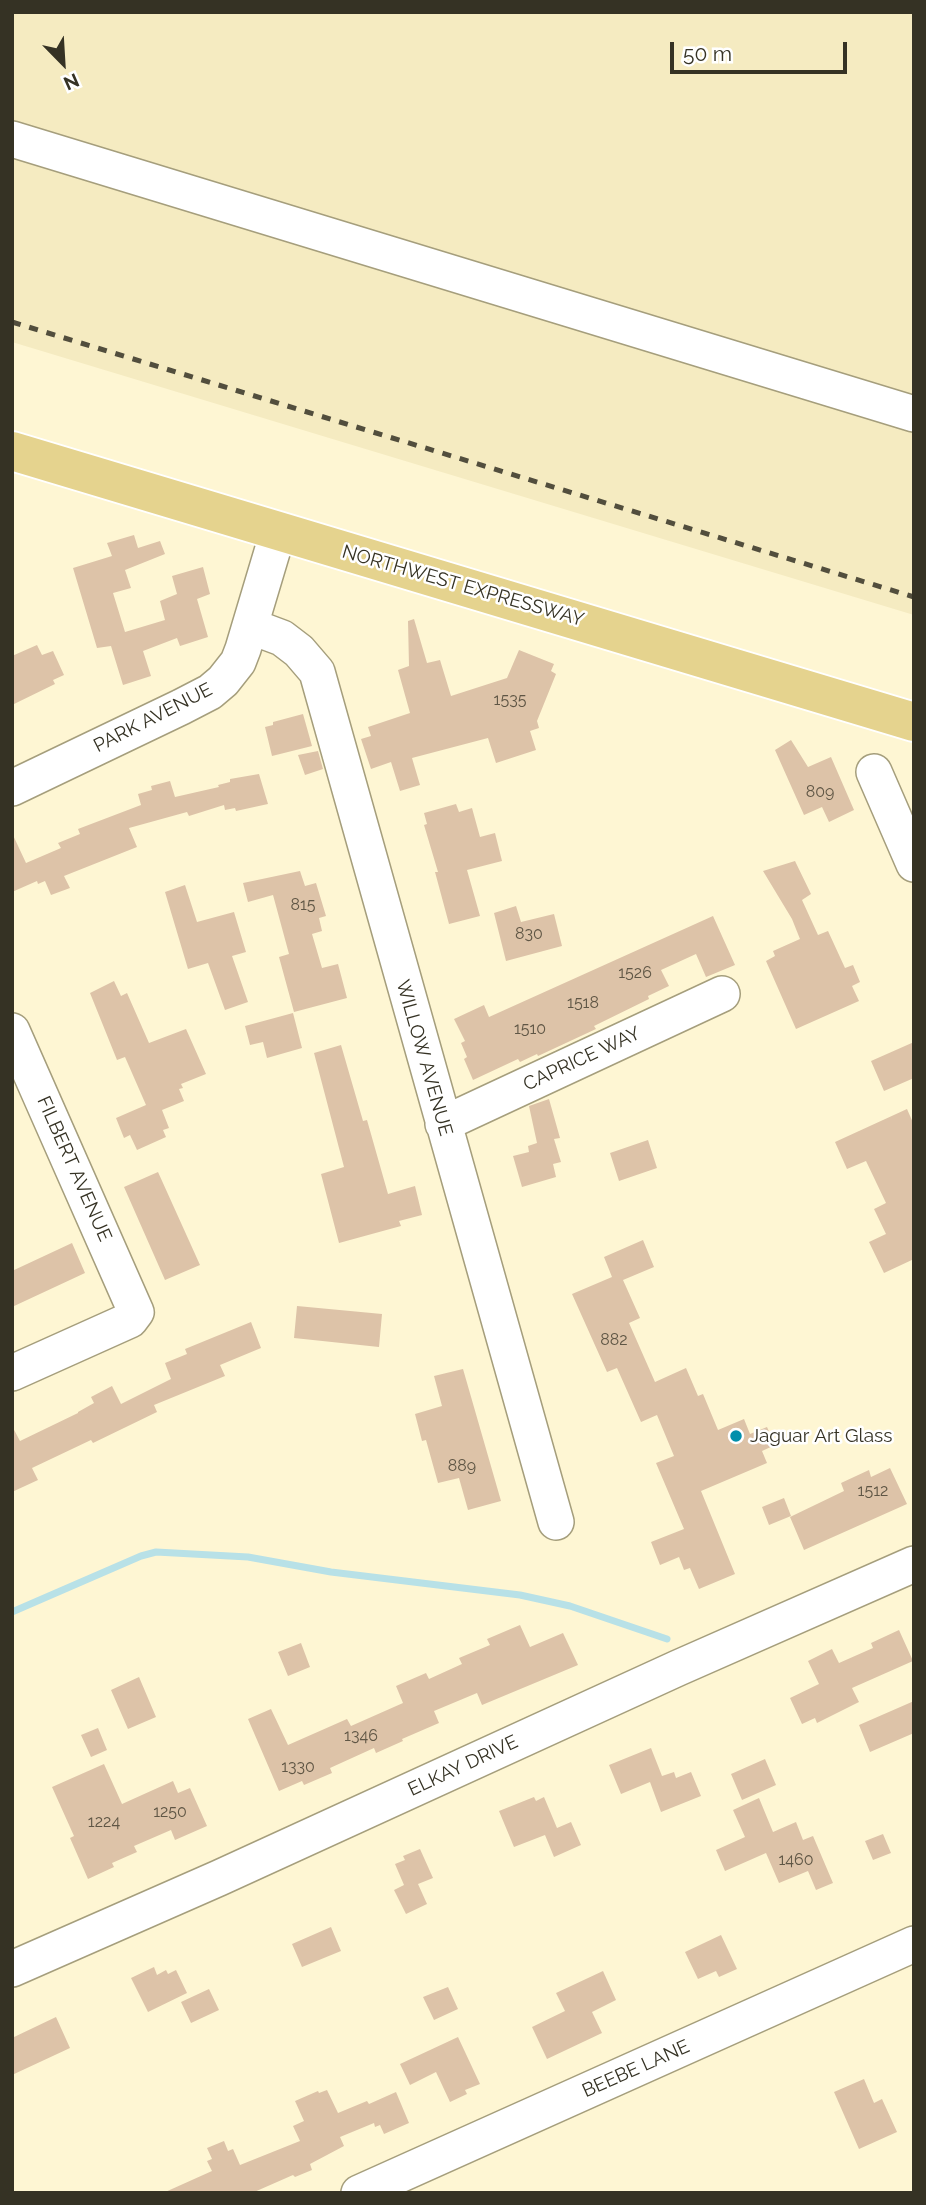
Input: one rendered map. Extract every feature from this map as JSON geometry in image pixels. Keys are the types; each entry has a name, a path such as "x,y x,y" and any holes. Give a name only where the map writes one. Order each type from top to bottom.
{"main road":[{"name":"NORTHWEST EXPRESSWAY","path":"12,451 914,722"}],"street":[{"path":"12,139 914,414"},
{"name":"PARK AVENUE","path":"12,788 210,692 223,681 238,662 278,532"},
{"name":"WILLOW AVENUE","path":"250,626 282,638 317,672 556,1522"},
{"path":"874,772 914,864"},
{"name":"CAPRICE WAY","path":"443,1124 722,994"},
{"name":"FILBERT AVENUE","path":"12,1031 136,1312 130,1320 12,1373"},
{"name":"ELKAY DRIVE","path":"12,1969 914,1564"},
{"name":"BEEBE LANE","path":"359,2193 914,1944"}],"shaded area":[{"path":"12,12 914,12 914,615 12,342"}],"building":[{"path":"134,535 138,548 160,541 165,554 125,570 131,588 113,593 125,632 165,620 160,601 177,594 172,576 203,567 210,594 197,599 208,637 180,646 177,638 143,651 151,676 123,685 111,646 97,648 73,568 112,556 107,543"},
{"path":"414,619 427,663 440,660 451,696 507,678 519,650 554,664 551,671 556,674 537,721 539,728 530,731 536,750 496,763 488,738 412,758 420,785 400,791 391,762 371,769 361,739 371,736 368,727 410,713 398,670 409,666 408,621"},
{"path":"37,645 42,655 53,651 64,675 53,680 55,684 12,705 12,656"},
{"path":"303,714 312,746 272,756 265,727 273,725 273,722"},
{"path":"791,740 808,767 831,757 854,810 829,822 822,807 804,815 775,750"},
{"path":"318,751 323,769 305,775 298,755"},
{"path":"259,774 268,804 236,811 235,808 225,810 224,805 189,816 187,812 129,828 137,847 64,876 70,888 51,895 45,881 38,884 37,881 12,892 12,833 26,863 61,848 58,843 80,834 78,829 141,805 138,794 152,790 151,786 170,781 175,797 219,787 218,785 230,782 230,779"},
{"path":"456,804 459,812 472,808 480,837 495,833 502,861 467,870 480,916 449,924 424,825 427,824 424,813"},
{"path":"795,861 811,894 802,900 818,935 828,931 845,968 853,965 860,982 852,986 859,1001 796,1029 766,961 775,956 773,951 800,939 792,919 763,871"},
{"path":"300,871 305,886 316,883 326,916 319,918 322,931 312,934 322,968 338,964 347,998 294,1012 279,957 289,954 273,895 248,902 243,883"},
{"path":"185,885 197,922 234,912 246,952 232,956 248,1002 225,1010 208,963 188,969 165,892"},
{"path":"516,906 521,922 554,914 562,946 506,961 494,913"},
{"path":"713,916 735,965 706,977 696,954 661,970 669,986 594,1026 596,1029 538,1056 537,1054 520,1062 518,1059 473,1080 464,1059 467,1057 461,1043 465,1041 454,1019 484,1005 489,1017"},
{"path":"114,981 121,996 127,993 149,1043 186,1029 206,1074 181,1084 183,1088 179,1089 184,1101 162,1110 169,1128 163,1130 166,1137 137,1150 130,1135 124,1138 116,1118 146,1105 125,1057 117,1060 90,993"},
{"path":"293,1013 302,1048 267,1058 263,1042 250,1045 245,1026"},
{"path":"914,1042 914,1078 884,1091 871,1061"},
{"path":"341,1045 363,1121 367,1120 388,1194 415,1186 422,1215 399,1221 401,1226 339,1243 321,1174 344,1167 314,1053"},
{"path":"549,1099 560,1138 554,1139 561,1162 553,1164 556,1177 522,1187 513,1156 529,1152 528,1146 537,1143 529,1106"},
{"path":"907,1109 914,1125 914,1259 884,1273 869,1242 886,1234 874,1209 886,1203 866,1161 847,1169 835,1142"},
{"path":"648,1140 657,1168 619,1181 610,1153"},
{"path":"158,1172 200,1265 165,1280 124,1187"},
{"path":"643,1240 654,1267 623,1280 640,1318 629,1323 655,1382 686,1368 698,1396 703,1394 718,1430 744,1419 750,1434 767,1427 775,1445 762,1451 767,1463 701,1491 735,1574 699,1589 690,1568 684,1570 679,1557 660,1565 651,1542 684,1529 656,1463 674,1456 657,1415 641,1422 617,1368 607,1372 572,1294 612,1277 604,1257"},
{"path":"72,1243 85,1273 12,1307 12,1271"},
{"path":"297,1306 382,1314 379,1347 294,1338"},
{"path":"251,1322 261,1348 220,1365 225,1376 154,1405 157,1412 93,1443 91,1440 32,1468 38,1480 12,1492 12,1426 20,1441 78,1413 94,1403 91,1397 112,1386 121,1404 171,1379 165,1363 187,1354 185,1349"},
{"path":"463,1369 501,1501 468,1510 459,1478 438,1483 426,1440 422,1441 415,1414 442,1406 434,1376"},
{"path":"890,1468 907,1504 804,1550 790,1517 844,1491 841,1483 869,1470 871,1477"},
{"path":"784,1498 791,1516 769,1525 762,1507"},
{"path":"520,1625 530,1647 563,1633 578,1665 482,1705 477,1693 434,1711 439,1723 376,1753 374,1748 330,1768 332,1773 304,1785 302,1781 279,1791 248,1719 271,1709 288,1745 347,1719 351,1726 403,1703 396,1686 426,1673 429,1679 462,1664 459,1658 490,1645 487,1639"},
{"path":"899,1630 913,1661 852,1688 859,1702 817,1723 815,1718 802,1724 790,1698 819,1684 808,1661 832,1649 839,1663 873,1648 871,1643"},
{"path":"301,1643 310,1667 288,1676 278,1652"},
{"path":"139,1677 156,1717 128,1729 111,1690"},
{"path":"914,1701 914,1733 870,1752 859,1725"},
{"path":"98,1728 107,1750 91,1757 81,1735"},
{"path":"651,1748 662,1776 674,1772 676,1778 691,1772 701,1796 661,1812 650,1782 621,1794 609,1765"},
{"path":"765,1759 776,1785 742,1800 731,1774"},
{"path":"104,1764 122,1804 173,1781 178,1793 190,1788 207,1826 175,1840 171,1830 134,1846 137,1852 112,1863 114,1867 88,1879 70,1838 74,1836 52,1787"},
{"path":"534,1797 536,1801 544,1797 557,1828 571,1822 581,1845 554,1857 545,1835 514,1847 499,1811"},
{"path":"759,1798 773,1832 796,1822 803,1840 813,1836 833,1883 816,1890 808,1871 779,1883 766,1853 725,1871 716,1850 745,1837 733,1810"},
{"path":"883,1834 891,1853 873,1860 865,1841"},
{"path":"420,1849 433,1878 418,1884 427,1904 406,1914 394,1890 404,1885 395,1864 405,1860 403,1856"},
{"path":"331,1927 341,1951 302,1967 292,1944"},
{"path":"721,1935 737,1969 719,1977 716,1971 698,1979 685,1952"},
{"path":"154,1967 157,1975 166,1970 168,1974 176,1970 187,1993 148,2012 131,1978"},
{"path":"603,1971 616,2000 592,2012 602,2033 547,2059 532,2027 565,2011 556,1993"},
{"path":"448,1987 458,2009 434,2020 423,1997"},
{"path":"209,1989 219,2010 191,2023 181,2002"},
{"path":"56,2017 70,2048 12,2075 12,2038"},
{"path":"458,2037 480,2084 465,2090 467,2094 450,2102 436,2072 410,2085 400,2064"},
{"path":"864,2079 874,2103 882,2099 897,2132 859,2149 834,2092"},
{"path":"327,2090 338,2113 396,2092 409,2123 384,2134 380,2125 375,2127 374,2123 340,2137 344,2146 310,2164 312,2170 295,2177 293,2175 252,2193 163,2193 212,2171 207,2161 212,2159 207,2148 224,2141 228,2151 233,2149 240,2165 300,2141 293,2126 304,2121 295,2101"}],"waterway":[{"path":"12,1612 156,1552 248,1557 331,1572 520,1595 570,1606 667,1639"}],"railway":[{"path":"12,322 914,597"}],"place":[{"name":"Jaguar Art Glass","path":"736,1436"}]}
